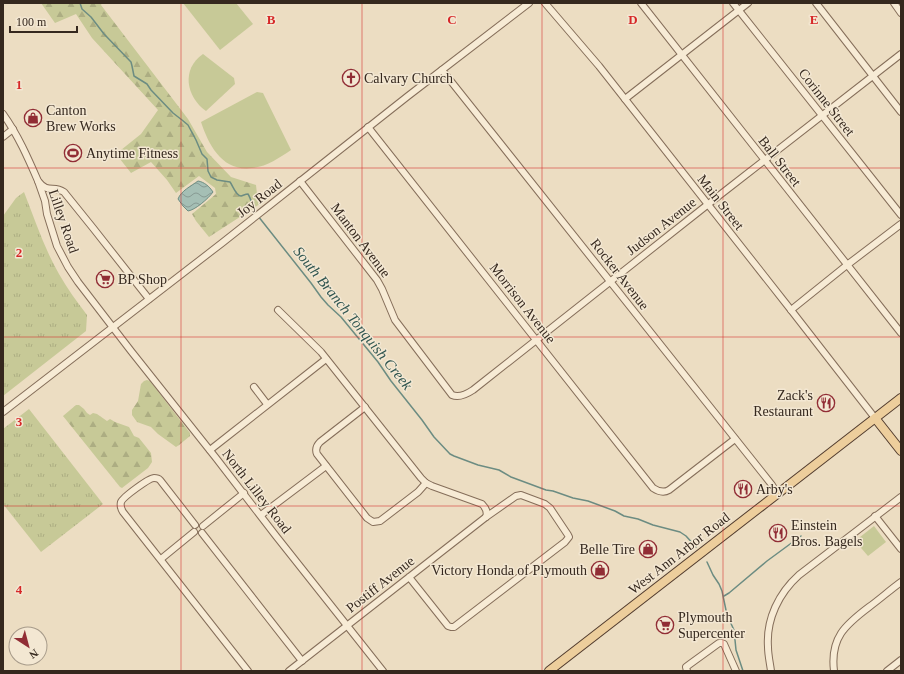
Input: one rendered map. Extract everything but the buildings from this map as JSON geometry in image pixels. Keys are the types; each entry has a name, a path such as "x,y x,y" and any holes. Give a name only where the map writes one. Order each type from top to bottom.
{"main road":[{"name":"West Ann Arbor Road","path":"549,671 901,398"},
{"path":"875,418 901,451"}],"street":[{"name":"Joy Road","path":"3,412 529,3"},
{"name":"Main Street","path":"545,3 599,66 875,418"},
{"name":"Ball Street","path":"641,3 901,333"},
{"name":"Corinne Street","path":"733,3 901,215"},
{"path":"625,99 748,3"},
{"path":"816,3 901,112"},
{"path":"894,3 901,12"},
{"name":"Judson Avenue","path":"452,395 460,396 468,393 901,54"},
{"name":"Rocker Avenue","path":"442,70 611,281 777,493"},
{"path":"3,114 27,154 41,186 51,190 59,189 64,192 149,299"},
{"name":"Morrison Avenue","path":"368,127 655,490 660,492 670,490 735,439"},
{"path":"3,137 13,129"},
{"name":"Lilley Road","path":"38,181 53,234 64,259 78,282 112,327"},
{"name":"Manton Avenue","path":"300,181 377,280 396,320 452,395"},
{"path":"791,310 901,224"},
{"path":"278,310 316,346 426,483 482,504 487,511 486,517"},
{"name":"North Lilley Road","path":"112,327 383,671"},
{"path":"210,450 326,358"},
{"path":"254,387 267,404"},
{"path":"365,407 317,444 316,454 367,518 373,522 380,521 418,492 426,483"},
{"path":"261,516 326,466"},
{"path":"195,525 158,478 148,480 125,498 120,505 123,512 248,671"},
{"path":"244,493 203,526 202,533 302,661"},
{"name":"Postiff Avenue","path":"289,671 347,625 486,517 516,496 521,495 545,504 567,532 569,537 565,542 454,627 448,626 409,577"},
{"path":"772,671 768,655 768,637 772,616 781,596 790,584 799,576 901,496"},
{"path":"875,516 901,549"},
{"path":"195,525 198,524 203,526"},
{"path":"194,532 193,528 195,525"},
{"path":"194,532 197,534 202,533"},
{"path":"160,559 194,532"},
{"path":"834,671 835,650 845,627 901,582"},
{"path":"687,671 686,668 690,664 718,642 724,644 736,671"},
{"path":"887,671 901,660"}],"green space":[{"path":"41,3 102,3 101,5 188,119 207,152 231,177 256,185 257,194 263,202 209,237 192,214 216,194 215,188 199,176 176,193 151,162 131,173 116,154 141,134 158,110 92,38 76,14 55,23"},
{"path":"183,3 236,3 253,24 220,50"},
{"path":"203,54 234,78 235,84 206,111 194,98 190,91 189,83 191,67"},
{"path":"257,92 263,93 291,150 272,162 262,166 242,168 233,166 225,162 213,148 201,122"},
{"path":"24,192 40,234 54,264 69,290 87,315 86,331 3,396 3,216 16,198"},
{"path":"147,380 150,381 190,433 190,436 176,447 151,427 137,422 132,415 132,410 138,401 141,384"},
{"path":"76,405 79,405 90,415 93,413 97,414 107,421 110,419 129,427 134,436 139,438 151,453 152,462 148,468 122,488 120,487 63,416"},
{"path":"29,409 103,504 41,552 3,504 3,429"},
{"path":"874,526 886,542 868,556 855,541"}],"water":[{"path":"198,181 202,182 213,192 201,204 188,211 178,199 179,196"}],"waterway":[{"name":"South Branch Tonquish Creek","path":"80,3 82,9 131,62 134,76 147,84 173,113 188,125 202,154 207,159 208,171 211,177 217,180 230,182 239,196 248,194 256,213"},
{"name":"South Branch Tonquish Creek","path":"258,216 321,297 341,317 378,362 434,437 450,454 478,465 499,470 511,477 546,490 588,501 624,516 680,532 696,547"},
{"name":"South Branch Tonquish Creek","path":"724,596 801,536"},
{"path":"707,562 722,591 727,615 734,630 736,650 743,671"}],"place":[{"name":"Calvary Church","path":"351,78"},
{"name":"Canton Brew Works","path":"33,118"},
{"name":"Anytime Fitness","path":"73,153"},
{"name":"BP Shop","path":"105,279"},
{"name":"Zack's Restaurant","path":"826,403"},
{"name":"Arby's","path":"743,489"},
{"name":"Einstein Bros. Bagels","path":"778,533"},
{"name":"Belle Tire","path":"648,549"},
{"name":"Victory Honda of Plymouth","path":"600,570"},
{"name":"Plymouth Supercenter","path":"665,625"}]}
